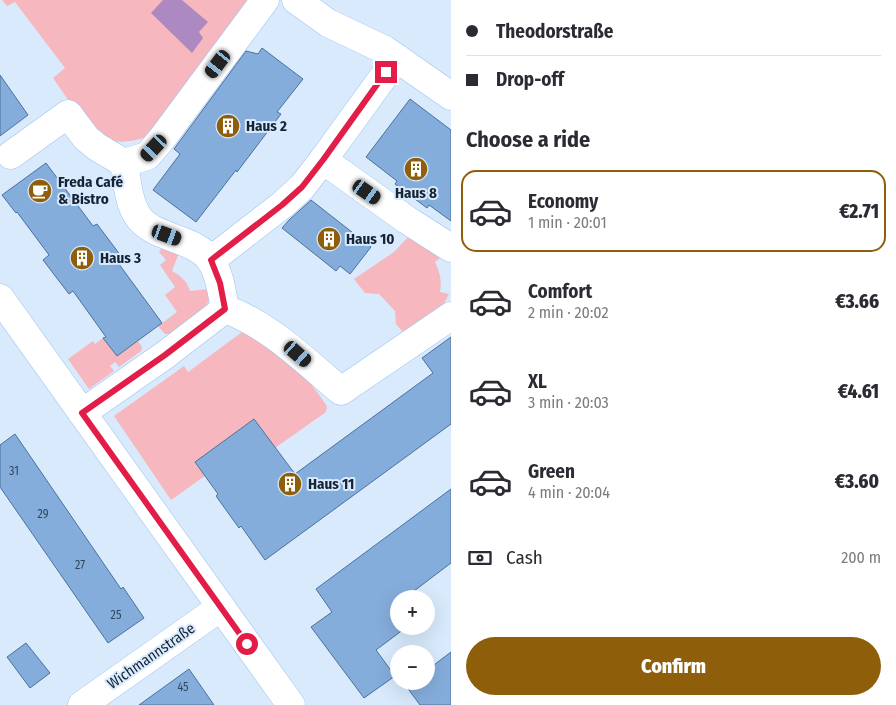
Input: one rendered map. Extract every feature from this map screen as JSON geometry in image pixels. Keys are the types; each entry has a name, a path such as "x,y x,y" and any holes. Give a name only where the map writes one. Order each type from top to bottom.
{"street":[{"path":"11,155 68,114 86,138 97,148 124,163 146,156 161,140 265,0"},
{"path":"296,0 328,23 385,50 451,96"},
{"path":"211,260 282,205 302,187 397,58"},
{"path":"323,160 407,220 451,248"},
{"path":"124,163 130,198 138,216 144,223 159,232 198,249 211,260 220,283 225,309"},
{"path":"0,298 291,705"},
{"path":"225,309 242,315 282,341 340,391 451,316"},
{"path":"82,413 165,355 225,309"},
{"name":"Wichmannstraße","path":"82,705 221,607"}],"shaded area":[{"path":"2,0 251,0 148,137 119,142 102,137 78,114 53,78 65,68 15,2 7,6"},
{"path":"163,0 182,0 208,22 199,32 203,38 192,53 151,13"},
{"path":"407,238 415,239 440,258 435,262 440,277 440,292 449,294 440,311 407,337 396,324 395,311 379,294 365,293 354,279 394,252"},
{"path":"163,247 179,253 172,271 183,279 190,291 209,289 210,298 205,308 170,334 165,334 158,326 177,312 165,295 175,287 160,265 166,260 159,252"},
{"path":"242,332 257,338 301,370 327,406 326,412 275,448 254,419 196,462 205,476 171,500 114,416 184,366 188,372"},
{"path":"103,338 117,356 138,341 142,347 141,351 119,367 115,362 110,366 114,371 89,389 68,359 93,341 95,344"}],"building":[{"name":"Haus 2","path":"262,48 303,79 277,112 281,114 196,222 153,190 180,154 174,149 246,51 258,54"},
{"path":"0,75 28,115 0,136"},
{"name":"Haus 8","path":"410,99 451,130 451,221 429,205 427,208 395,184 397,181 366,157"},
{"name":"Haus 3","path":"46,163 93,226 97,224 121,256 116,260 162,323 117,356 103,338 106,337 73,291 69,294 43,260 49,255 2,195"},
{"name":"Haus 10","path":"311,200 371,247 350,274 340,266 336,271 282,228"},
{"name":"Haus 11","path":"451,337 451,424 265,560 241,526 239,528 216,496 218,494 195,462 254,419 295,474 433,373 422,358"},
{"path":"15,434 121,589 123,587 144,618 108,643 0,487 0,445"},
{"path":"451,489 451,563 415,590 390,590 390,635 396,635 376,650 390,669 390,680 364,698 311,627 332,612 316,589"},
{"path":"26,643 50,673 30,688 7,657"},
{"path":"451,652 451,705 420,705 409,690 435,690 435,664"},
{"path":"189,669 214,705 139,705"}],"place":[{"name":"Haus 2","path":"228,126"},
{"name":"Haus 8","path":"416,169"},
{"name":"Freda Café & Bistro","path":"40,191"},
{"name":"Haus 10","path":"329,239"},
{"name":"Haus 3","path":"82,258"},
{"name":"Haus 11","path":"290,484"}],"route":[{"path":"247,644 82,413 165,355 225,309 220,283 211,260 282,205 302,187 386,72"}]}
